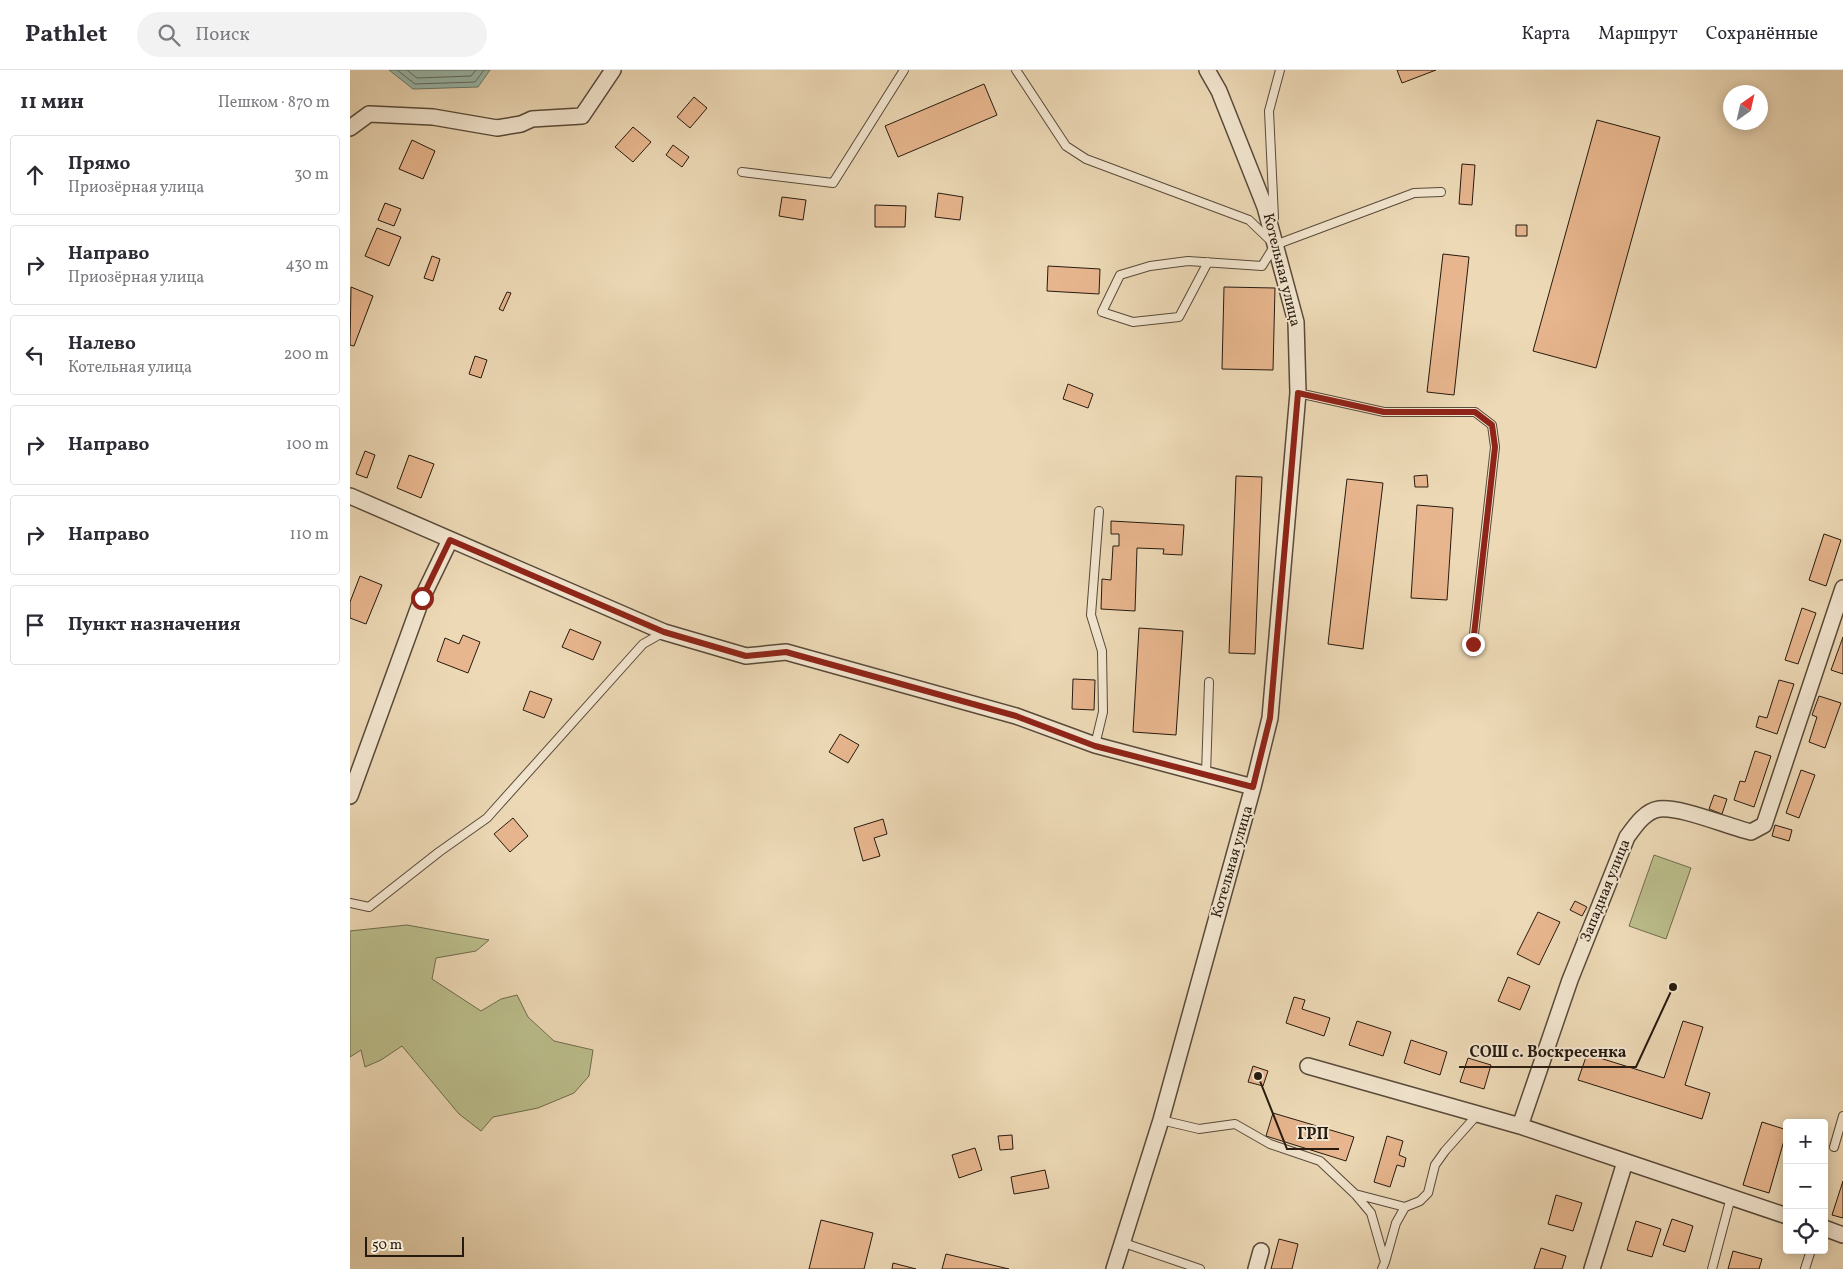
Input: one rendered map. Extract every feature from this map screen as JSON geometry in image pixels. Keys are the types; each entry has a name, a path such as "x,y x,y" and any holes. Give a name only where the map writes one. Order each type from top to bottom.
{"street":[{"path":"350,128 368,114 433,116 497,128 521,124 532,119 582,116 613,70"},
{"name":"Котельная улица","path":"1114,1269 1161,1120 1253,787 1270,718 1298,393 1296,322 1265,207 1219,91 1207,70"},
{"path":"350,496 664,632 746,656 786,652 1016,716 1095,746 1253,787"},
{"path":"350,796 422,598 450,540"},
{"name":"Западная улица","path":"1520,1126 1570,980 1627,836 1642,818 1659,809 1680,811 1751,832 1764,825 1843,588"},
{"path":"1308,1066 1520,1126 1783,1215"},
{"path":"1592,1269 1625,1162"},
{"path":"1828,1229 1843,1234"},
{"path":"1256,1269 1261,1251"}],"lane":[{"path":"742,172 833,183 904,70"},
{"path":"1016,70 1066,146 1079,155 1249,220 1275,245"},
{"path":"1208,262 1179,317 1133,322 1102,312 1120,275 1150,266 1188,261 1208,262 1262,266 1275,245 1270,111 1280,70"},
{"path":"1275,245 1414,193 1441,192"},
{"path":"1298,393 1384,412 1475,412 1492,425 1495,447 1473,644"},
{"path":"1095,746 1103,712 1102,651 1091,615 1099,511"},
{"path":"350,903 370,907 439,852 487,818 643,644 664,632"},
{"path":"1206,774 1209,682"},
{"path":"1384,1265 1396,1223 1406,1207 1420,1201 1428,1193 1436,1165 1445,1151 1477,1115"},
{"path":"1834,1147 1843,1116"},
{"path":"1161,1120 1199,1129 1236,1124 1270,1144 1320,1161 1355,1194 1371,1214 1384,1265"},
{"path":"1355,1194 1406,1207"},
{"path":"1712,1269 1731,1197"},
{"path":"1121,1242 1200,1269"},
{"path":"1805,1269 1810,1254"}],"green space":[{"path":"1654,855 1691,868 1666,939 1629,926"},
{"path":"407,925 489,940 476,951 436,958 432,979 481,1011 501,999 517,995 528,1017 554,1041 593,1050 589,1076 574,1093 538,1108 493,1117 481,1131 459,1114 402,1046 381,1060 365,1067 361,1050 350,1057 350,931"}],"water":[{"path":"389,70 490,70 478,87 413,89"}],"building":[{"path":"1397,70 1436,70 1402,83"},
{"path":"984,84 997,115 898,157 885,126"},
{"path":"694,97 707,108 690,128 677,117"},
{"path":"1597,120 1660,137 1596,368 1533,351"},
{"path":"633,127 651,142 633,162 615,147"},
{"path":"412,140 435,151 423,179 399,169"},
{"path":"673,145 689,157 682,167 666,155"},
{"path":"1462,164 1475,165 1472,205 1459,204"},
{"path":"938,193 963,197 960,220 935,217"},
{"path":"782,197 806,200 803,220 779,216"},
{"path":"385,203 401,209 394,226 378,220"},
{"path":"875,205 906,206 905,227 875,227"},
{"path":"1516,225 1527,225 1527,236 1516,236"},
{"path":"377,228 401,237 389,266 365,256"},
{"path":"1443,254 1469,257 1454,395 1427,392"},
{"path":"432,256 440,259 433,281 424,278"},
{"path":"1048,266 1100,269 1099,294 1047,291"},
{"path":"351,287 373,296 354,346 350,345"},
{"path":"1224,287 1275,288 1273,370 1222,369"},
{"path":"507,292 511,293 503,311 499,309"},
{"path":"475,356 487,360 481,378 469,374"},
{"path":"1068,384 1093,394 1088,408 1063,399"},
{"path":"365,451 375,455 367,478 356,474"},
{"path":"409,455 434,464 421,498 397,488"},
{"path":"1427,475 1428,487 1415,487 1414,476"},
{"path":"1236,476 1262,477 1255,654 1229,653"},
{"path":"1347,479 1383,483 1363,649 1328,644"},
{"path":"1417,505 1453,508 1447,600 1411,598"},
{"path":"1111,521 1184,525 1182,555 1163,554 1164,549 1137,548 1135,611 1101,609 1102,579 1111,580 1113,546 1119,546 1119,534 1111,534"},
{"path":"1824,534 1841,540 1826,586 1809,580"},
{"path":"360,576 382,585 366,624 350,618 350,602"},
{"path":"1802,608 1816,613 1798,664 1785,660"},
{"path":"1139,628 1183,631 1176,735 1133,732"},
{"path":"570,629 601,642 593,660 562,647"},
{"path":"463,635 480,642 468,673 437,661 445,638 459,644"},
{"path":"1843,637 1843,674 1831,670"},
{"path":"1073,679 1095,680 1094,710 1072,709"},
{"path":"1779,680 1794,684 1777,734 1756,727 1759,716 1767,718"},
{"path":"530,691 552,699 544,718 523,710"},
{"path":"1819,696 1841,703 1825,748 1809,742 1817,717 1812,715"},
{"path":"840,734 859,745 848,763 829,752"},
{"path":"1755,751 1771,756 1754,807 1734,800 1740,781 1745,782"},
{"path":"1801,770 1815,775 1799,818 1786,813"},
{"path":"1714,795 1727,799 1722,814 1709,809"},
{"path":"513,818 528,836 510,852 494,834"},
{"path":"883,819 887,834 874,838 880,856 863,861 854,828"},
{"path":"1775,825 1792,830 1789,841 1772,836"},
{"path":"1575,901 1587,907 1582,916 1570,910"},
{"path":"1538,912 1560,922 1539,965 1517,954"},
{"path":"1508,977 1530,986 1520,1010 1498,1001"},
{"path":"1294,997 1305,1000 1302,1009 1330,1018 1324,1036 1286,1023"},
{"path":"1357,1021 1391,1032 1383,1056 1349,1045"},
{"path":"1683,1021 1703,1027 1685,1085 1710,1093 1702,1119 1578,1080 1587,1054 1664,1078"},
{"path":"1411,1040 1447,1052 1440,1075 1404,1063"},
{"path":"1468,1058 1491,1065 1484,1089 1460,1082"},
{"path":"1253,1066 1268,1071 1263,1086 1248,1082"},
{"path":"1273,1113 1354,1137 1346,1161 1266,1136"},
{"path":"1762,1122 1783,1129 1783,1144 1769,1193 1743,1185"},
{"path":"1012,1135 1013,1149 1000,1150 998,1136"},
{"path":"1387,1136 1403,1141 1399,1155 1406,1158 1404,1167 1397,1165 1390,1187 1374,1182"},
{"path":"975,1148 982,1170 959,1178 952,1155"},
{"path":"1045,1170 1049,1188 1014,1194 1011,1177"},
{"path":"1843,1181 1843,1218 1832,1215"},
{"path":"1556,1195 1582,1203 1573,1231 1548,1224"},
{"path":"1672,1219 1693,1226 1685,1252 1663,1245"},
{"path":"821,1220 873,1233 864,1269 809,1269"},
{"path":"1636,1221 1661,1229 1652,1257 1627,1250"},
{"path":"1279,1239 1298,1244 1292,1269 1271,1269"},
{"path":"1541,1248 1566,1256 1562,1269 1534,1269"},
{"path":"1733,1251 1762,1259 1759,1269 1728,1269"},
{"path":"946,1254 1009,1269 942,1269"},
{"path":"893,1263 916,1269 892,1269"}],"place":[{"name":"СОШ с. Воскресенка","path":"1673,987"},
{"name":"ГРП","path":"1258,1076"}],"route":[{"path":"422,598 450,540 664,632 746,656 786,652 1016,716 1095,746 1253,787 1270,718 1298,393 1384,412 1475,412 1492,425 1495,447 1473,644"}]}
